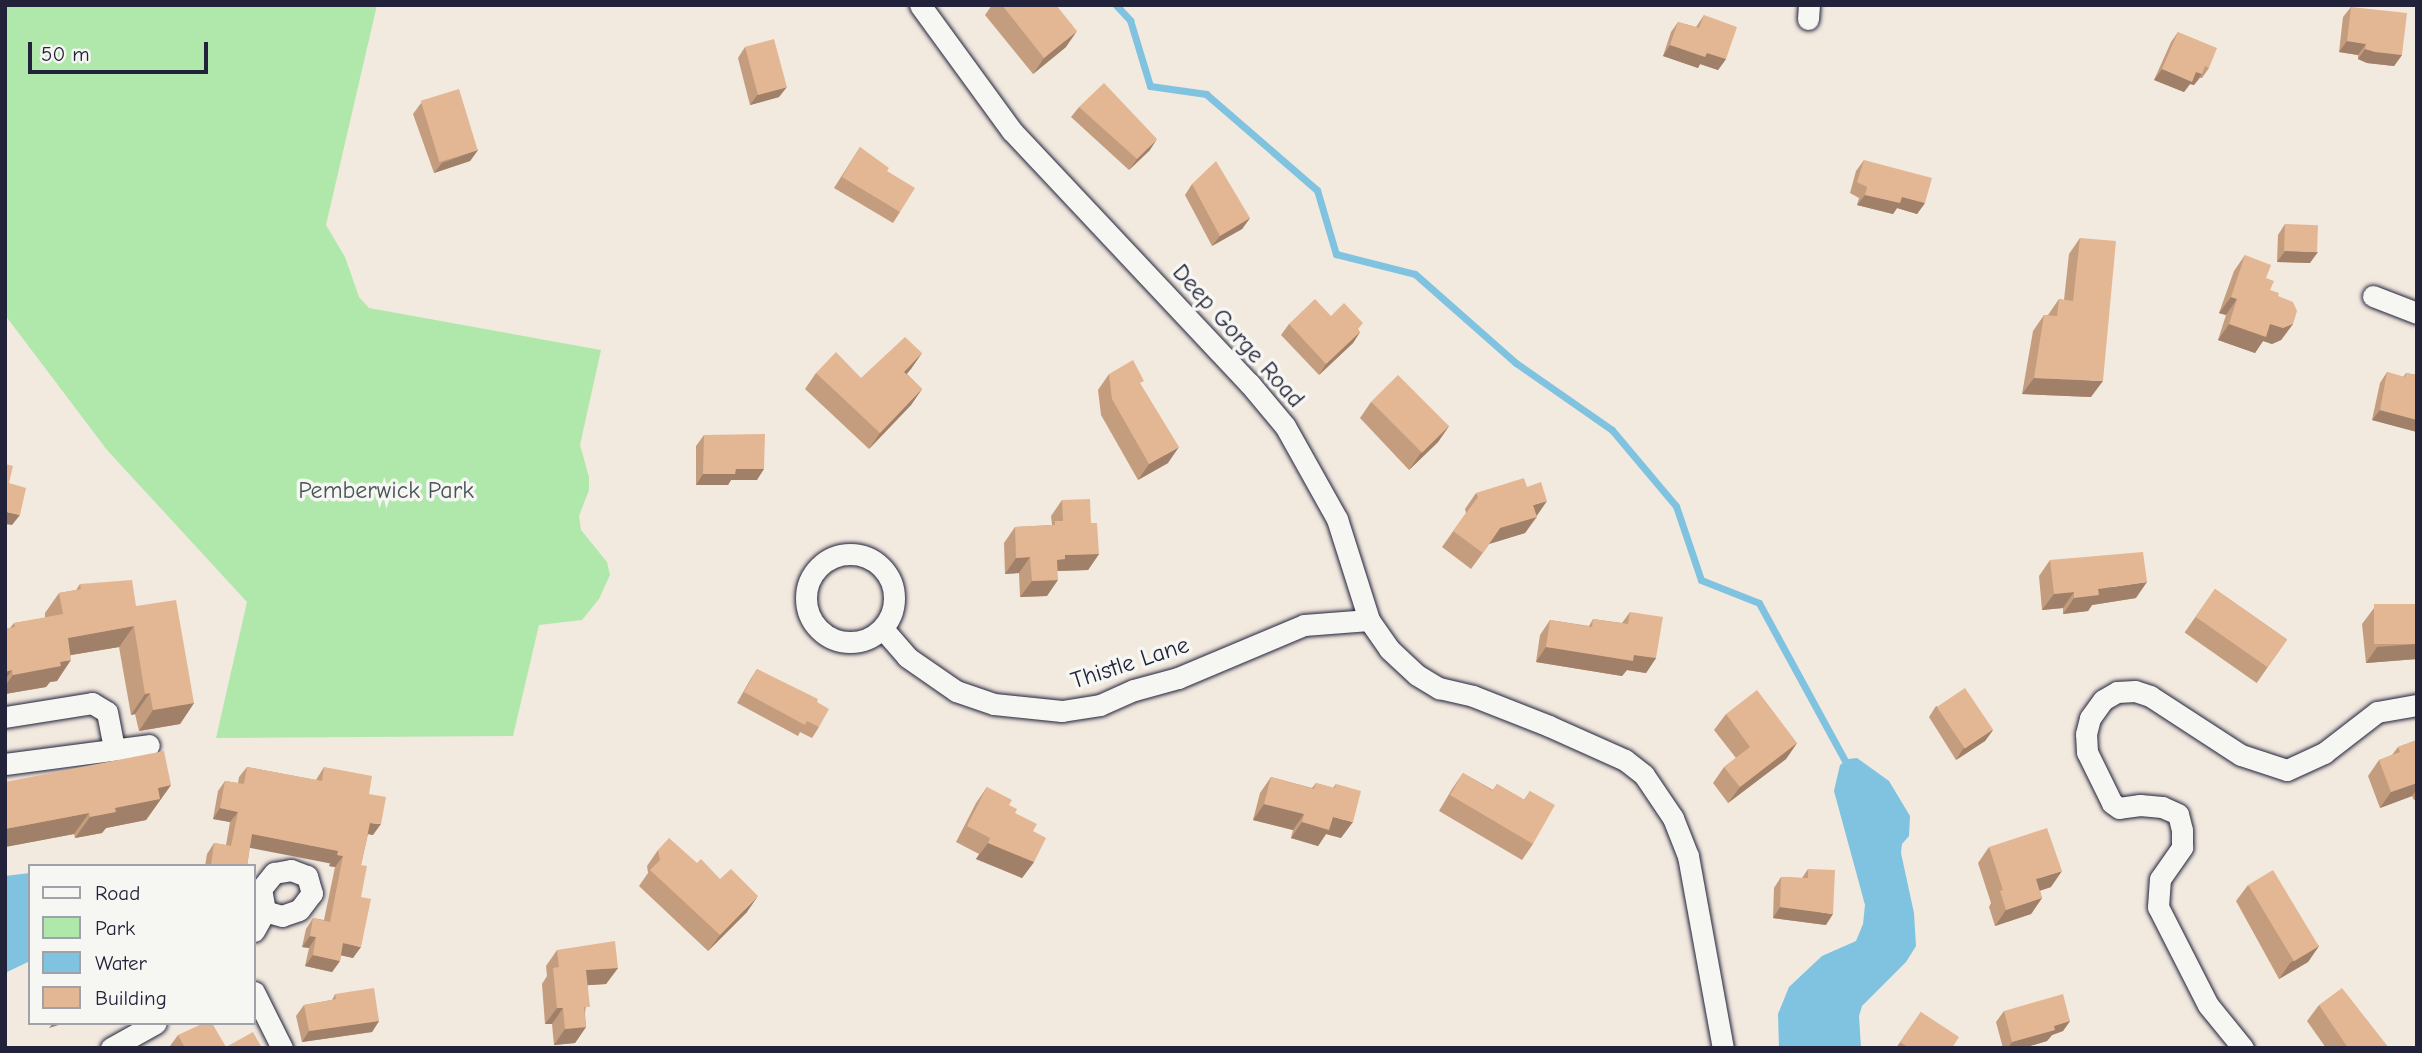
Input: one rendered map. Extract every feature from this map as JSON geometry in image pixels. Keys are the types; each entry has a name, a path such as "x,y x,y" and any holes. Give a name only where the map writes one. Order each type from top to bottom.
{"street":[{"name":"Deep Gorge Road","path":"920,5 1012,131 1249,383 1285,426 1337,519 1369,620 1389,649 1417,675 1439,688 1473,696 1549,726 1625,760 1644,775 1673,818 1688,856 1723,1048"},
{"path":"2373,296 2417,313"},
{"path":"854,554 879,565 892,583 894,593 893,609 883,629 863,641 843,642 820,631 809,614 806,593 812,577 821,565 833,557 854,554"},
{"name":"Thistle Lane","path":"883,629 907,657 956,691 994,704 1062,711 1100,705 1134,690 1178,678 1304,625 1369,620"},
{"path":"2243,1048 2208,1005 2158,907 2160,879 2182,847 2178,814 2162,807 2140,805 2119,808 2112,803 2087,752 2086,734 2090,718 2103,700 2117,692 2135,691 2160,702 2241,755 2287,770 2324,753 2377,712 2417,705"},
{"path":"5,718 92,702 107,712 114,748"},
{"path":"5,764 149,745"},
{"path":"256,927 265,911"},
{"path":"256,996 282,1048"},
{"path":"111,1048 152,1025"}],"green space":[{"name":"Pemberwick Park","path":"5,5 377,5 326,225 345,257 359,297 369,308 601,350 580,445 589,477 589,490 579,516 581,530 607,562 610,575 599,599 582,620 539,625 513,736 216,738 247,602 107,450 5,315"}],"water":[{"path":"1857,758 1889,781 1910,816 1909,836 1902,844 1901,853 1914,913 1916,946 1906,962 1862,1006 1859,1016 1861,1048 1779,1048 1778,1014 1789,987 1822,956 1856,941 1863,924 1865,905 1834,791 1840,765 1848,759"},
{"path":"28,873 28,962 5,973 5,876"}],"building":[{"path":"1002,5 1056,5 1077,31 1044,58"},
{"path":"2351,7 2407,13 2402,55 2375,52 2365,49 2366,44 2347,41"},
{"path":"1704,15 1737,27 1726,59 1707,53 1705,57 1670,45 1678,22 1699,28"},
{"path":"2178,32 2217,48 2209,68 2205,66 2202,74 2196,72 2192,82 2162,69"},
{"path":"774,39 787,87 758,95 745,47"},
{"path":"1104,83 1157,139 1137,159 1079,107"},
{"path":"459,89 478,150 439,162 421,101"},
{"path":"860,147 889,168 887,171 915,188 900,212 842,177"},
{"path":"1864,160 1932,178 1925,203 1902,197 1900,203 1865,195 1867,187 1857,182"},
{"path":"1216,161 1250,218 1220,236 1192,184"},
{"path":"2285,224 2318,225 2317,252 2284,251"},
{"path":"2080,238 2116,241 2103,381 2034,378 2044,315 2057,316 2059,299 2073,301"},
{"path":"2245,255 2271,265 2266,278 2274,281 2270,290 2293,302 2297,311 2293,324 2283,328 2270,324 2266,337 2229,324 2237,299 2231,297"},
{"path":"1315,299 1331,316 1344,303 1363,323 1358,329 1360,332 1326,364 1289,324"},
{"path":"905,337 922,353 904,372 922,389 880,433 816,373 836,352 861,378"},
{"path":"1133,360 1144,381 1140,383 1179,447 1149,464 1112,399 1109,374"},
{"path":"2387,372 2405,377 2406,373 2417,375 2417,420 2380,410"},
{"path":"1398,375 1449,426 1422,453 1371,402"},
{"path":"765,434 764,469 736,469 735,474 703,474 704,435"},
{"path":"5,464 13,466 9,483 26,488 20,515 7,512 6,519 5,518"},
{"path":"1524,478 1527,487 1541,482 1547,501 1533,505 1537,517 1500,528 1483,553 1453,531 1478,497 1476,493"},
{"path":"1090,499 1091,523 1097,523 1099,554 1065,555 1065,559 1057,560 1058,580 1032,581 1030,557 1016,558 1015,527 1055,525 1055,521 1063,521 1062,500"},
{"path":"2143,552 2147,582 2098,589 2099,595 2074,598 2074,592 2054,594 2050,560"},
{"path":"132,580 136,606 176,600 194,703 153,710 150,693 145,694 134,626 68,638 71,660 60,662 61,666 13,675 12,670 5,672 5,629 15,627 14,623 63,614 59,593 81,589 80,584"},
{"path":"2215,589 2287,639 2268,667 2195,617"},
{"path":"2374,604 2417,604 2417,644 2374,644"},
{"path":"1630,612 1663,617 1656,658 1634,655 1633,661 1546,647 1550,620 1592,627 1593,619 1628,624"},
{"path":"757,669 818,699 817,702 829,709 819,727 807,721 805,725 744,692"},
{"path":"1965,688 1993,729 1965,748 1937,707"},
{"path":"1757,690 1797,743 1740,787 1724,767 1750,747 1726,714"},
{"path":"2417,740 2417,783 2391,792 2379,760 2400,752 2398,747"},
{"path":"164,751 171,785 158,788 160,799 115,808 116,812 90,817 89,813 5,829 5,782"},
{"path":"247,767 322,781 324,767 372,776 369,794 386,797 381,824 370,823 361,865 367,866 361,897 371,899 361,947 343,943 340,961 313,955 316,937 310,936 313,918 330,922 343,856 337,855 338,851 252,834 247,864 211,864 214,843 231,846 238,812 220,808 225,781 244,784"},
{"path":"1463,773 1493,791 1497,784 1525,800 1530,791 1555,805 1533,844 1450,795"},
{"path":"1271,777 1314,789 1316,783 1335,788 1336,784 1361,791 1353,822 1333,817 1329,830 1302,822 1304,814 1264,804"},
{"path":"987,787 1012,800 1009,805 1017,809 1015,813 1037,824 1033,831 1046,838 1034,862 988,843 990,838 967,826"},
{"path":"2047,828 2062,871 2036,879 2042,898 2006,910 2000,891 2003,890 1989,847"},
{"path":"669,838 697,863 701,859 720,879 731,869 758,896 720,935 650,870 660,860 658,850"},
{"path":"1808,869 1835,870 1833,914 1780,907 1781,877 1808,878"},
{"path":"2273,870 2319,946 2294,961 2248,885"},
{"path":"615,941 618,968 586,970 590,1007 584,1007 586,1027 565,1029 563,1008 557,1008 553,968 559,967 557,950"},
{"path":"374,988 379,1021 309,1031 304,1005 336,999 335,994"},
{"path":"2342,988 2389,1048 2348,1048 2319,1005"},
{"path":"2063,994 2070,1021 2054,1026 2055,1030 2012,1042 2004,1011"},
{"path":"1921,1012 1959,1037 1952,1048 1909,1048 1900,1042"},
{"path":"200,1025 213,1025 226,1047 253,1032 262,1048 185,1048 178,1035"}],"waterway":[{"path":"1116,5 1130,20 1150,86 1206,94 1317,190 1336,254 1415,274 1516,363 1612,430 1676,506 1701,580 1759,603 1849,768"}]}
